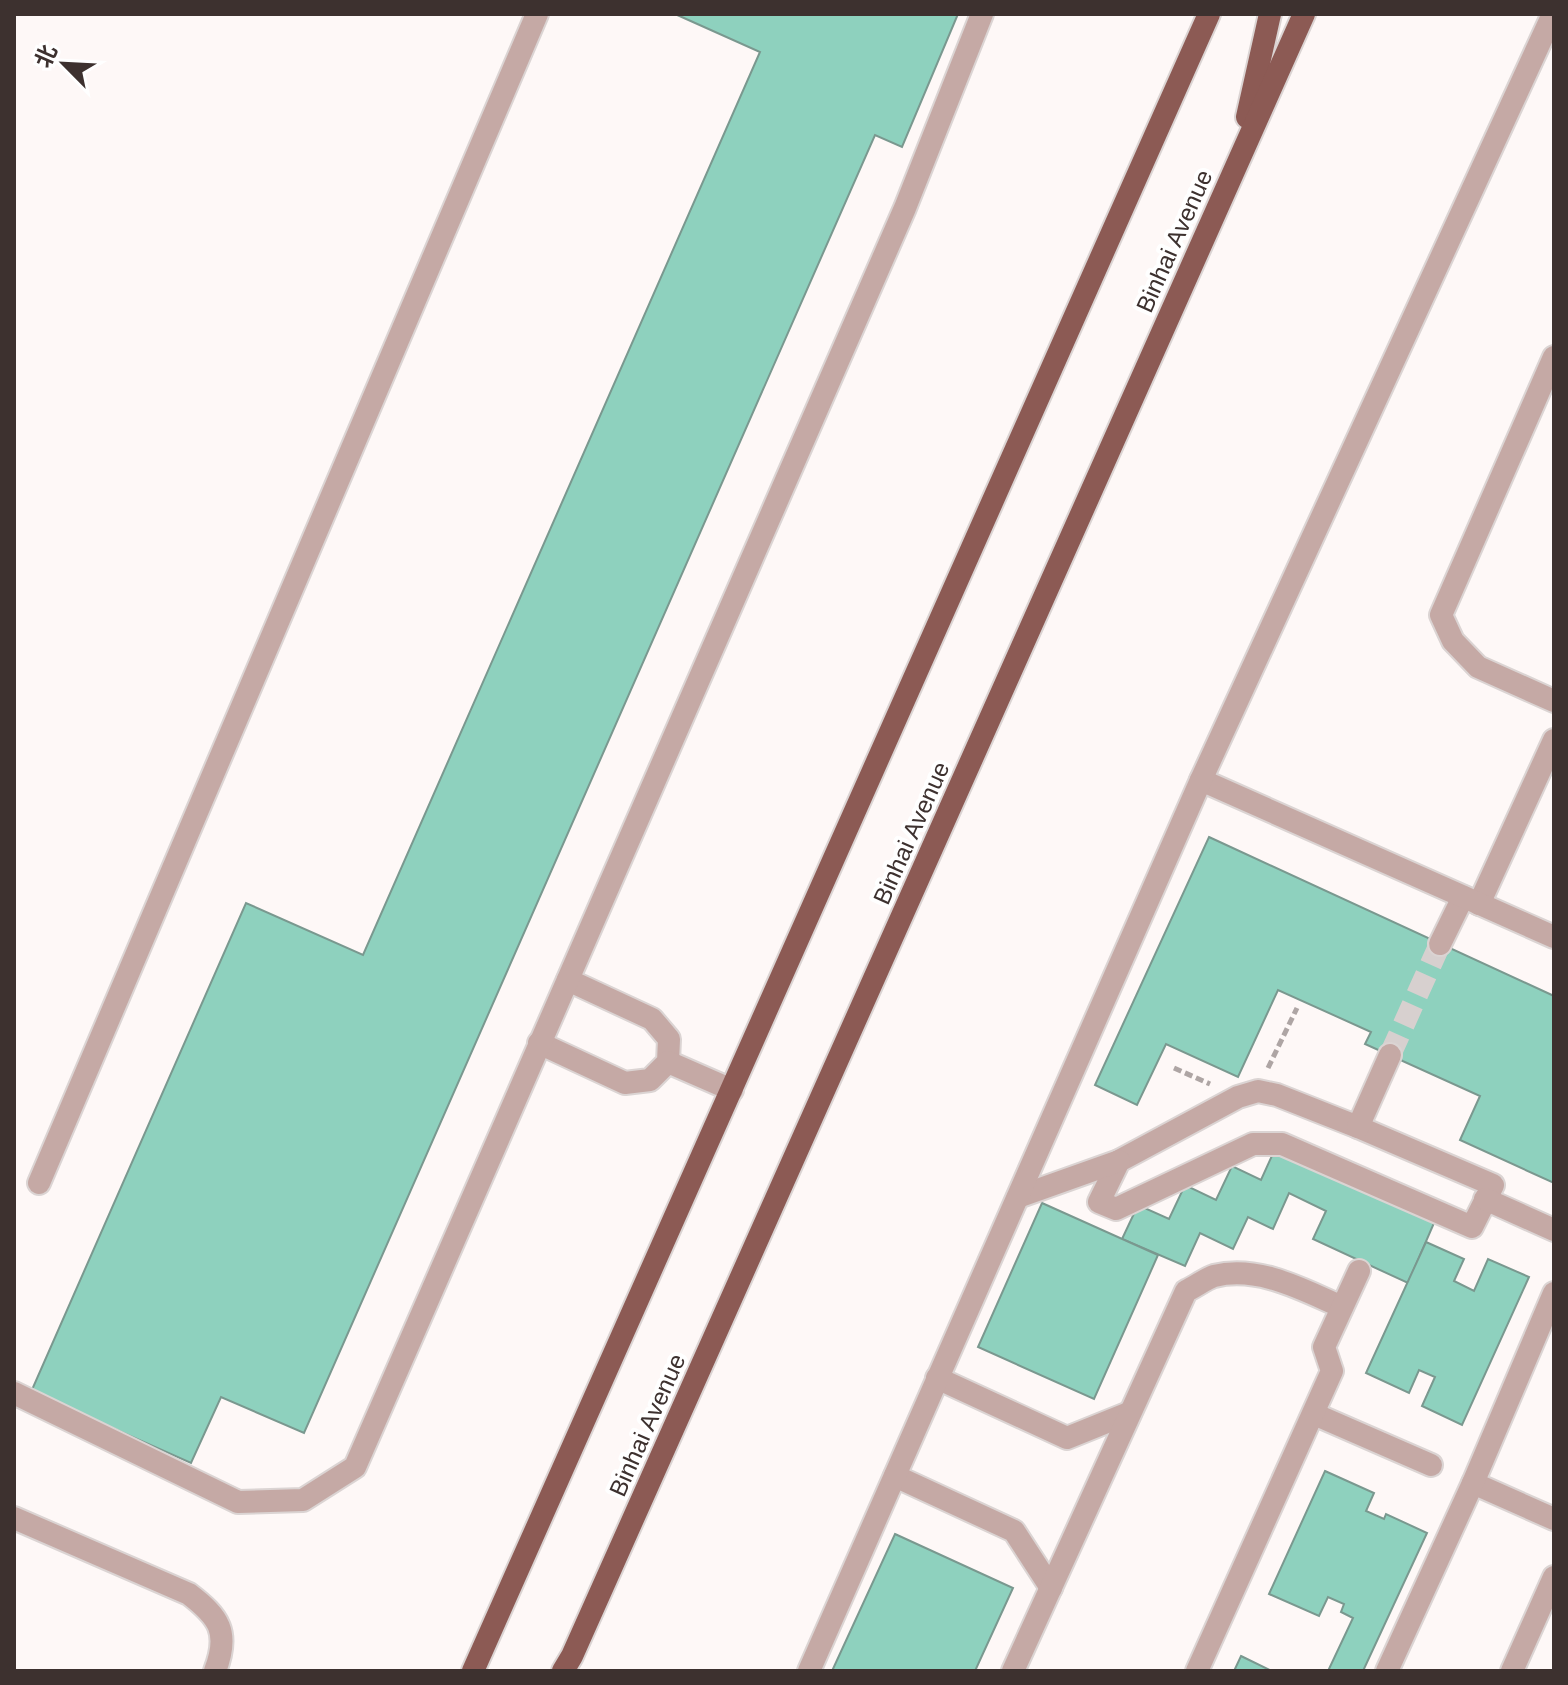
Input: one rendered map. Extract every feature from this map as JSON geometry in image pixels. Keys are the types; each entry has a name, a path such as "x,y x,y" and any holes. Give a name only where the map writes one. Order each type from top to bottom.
{"highway":[{"path":"473,1671 1209,14"},
{"path":"1236,165 1270,14"},
{"name":"Binhai Avenue","path":"563,1671 1304,14"}],"street":[{"path":"39,1183 537,14"},
{"path":"14,1393 238,1502 303,1500 355,1467 905,208 982,14"},
{"path":"809,1671 1201,780 1553,14"},
{"path":"1554,357 1441,615 1453,641 1478,667 1554,701"},
{"path":"1440,944 1471,900 1554,740"},
{"path":"1201,780 1554,937"},
{"path":"539,1043 625,1083 650,1080 668,1062 669,1039 652,1019 568,980"},
{"path":"1358,1127 1390,1055"},
{"path":"668,1062 732,1090"},
{"path":"1018,1197 1119,1161 1238,1097 1258,1091 1277,1095 1358,1127 1493,1185 1472,1227 1282,1144 1253,1144 1116,1209 1099,1202 1119,1161"},
{"path":"1485,1199 1554,1230"},
{"path":"1197,1671 1332,1371 1324,1347 1359,1271"},
{"path":"1014,1671 1186,1291 1213,1276 1248,1274 1281,1281 1342,1307"},
{"path":"1387,1671 1465,1480 1554,1293"},
{"path":"937,1378 1067,1438 1129,1413"},
{"path":"1314,1414 1431,1465"},
{"path":"895,1476 1014,1531 1051,1588"},
{"path":"1465,1480 1554,1519"},
{"path":"14,1518 189,1594 213,1613 222,1636 215,1671"},
{"path":"1512,1671 1554,1577"}],"path":[{"path":"1258,1091 1297,1008"}],"building":[{"path":"675,14 958,14 902,147 875,135 304,1433 221,1397 191,1463 31,1392 246,903 363,955 760,52"},
{"path":"1209,837 1554,996 1554,1183 1460,1140 1480,1096 1365,1044 1371,1032 1278,990 1238,1077 1166,1044 1137,1105 1095,1085"},
{"path":"1275,1149 1434,1223 1408,1283 1313,1239 1326,1211 1289,1193 1273,1229 1248,1217 1233,1249 1200,1233 1185,1266 1122,1239 1138,1205 1169,1219 1185,1185 1216,1200 1232,1166 1261,1180"},
{"path":"1042,1203 1158,1255 1094,1399 978,1347"},
{"path":"1426,1242 1464,1259 1454,1281 1474,1291 1488,1259 1529,1277 1462,1425 1422,1406 1435,1377 1419,1370 1409,1393 1366,1373"},
{"path":"1325,1471 1374,1493 1366,1511 1384,1519 1386,1514 1427,1533 1363,1671 1328,1671 1353,1618 1341,1612 1344,1604 1328,1597 1319,1616 1269,1594"},
{"path":"895,1534 1013,1588 975,1671 832,1671"},
{"path":"1241,1656 1272,1671 1234,1671"}],"tunnel":[{"path":"1390,1055 1440,944"}]}
